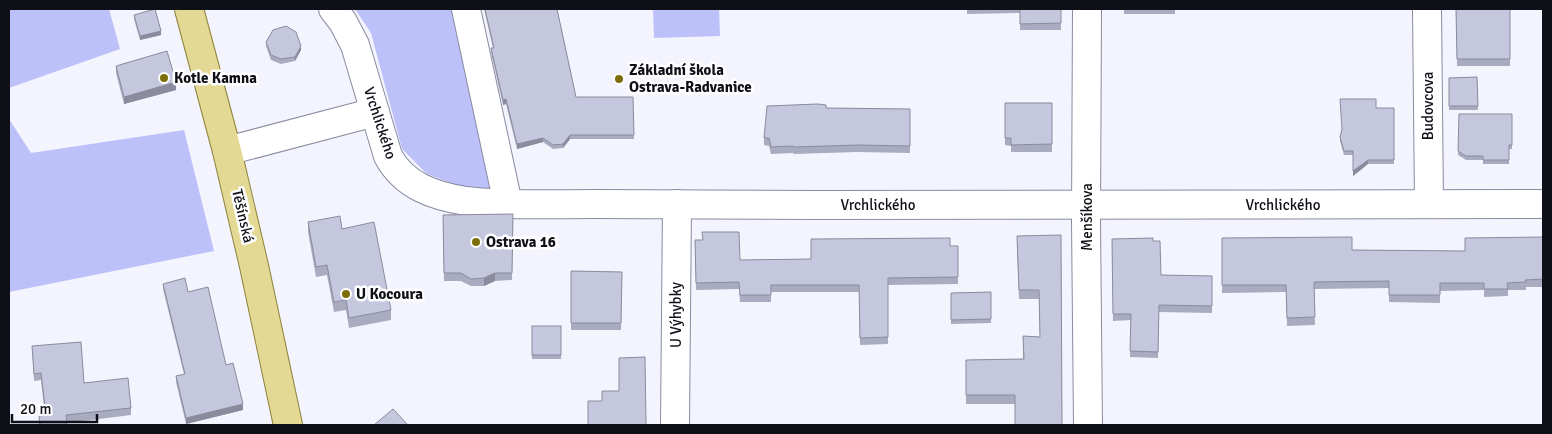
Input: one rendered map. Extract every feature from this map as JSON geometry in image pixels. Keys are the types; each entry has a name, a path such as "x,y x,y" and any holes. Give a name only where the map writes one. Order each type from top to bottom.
{"main road":[{"name":"Těšínská","path":"189,9 227,151 288,425"}],"street":[{"name":"Vrchlického","path":"333,9 344,22 355,45 363,116 398,173 427,191 450,198 508,204 1086,206 1543,204"},
{"path":"466,9 508,204"},
{"name":"Menšíkova","path":"1087,9 1088,425"},
{"name":"Budovcova","path":"1427,9 1429,204"},
{"path":"227,151 363,116"},
{"name":"U Výhybky","path":"676,425 677,204"}],"shaded area":[{"path":"9,9 109,9 120,49 9,88"},
{"path":"355,9 455,9 493,188 464,188 427,174 402,149 371,33"},
{"path":"653,9 719,9 720,36 654,38"},
{"path":"9,119 31,153 184,130 214,251 9,292"}],"building":[{"path":"155,9 161,31 140,36 134,15"},
{"path":"485,9 557,9 576,97 633,97 634,135 570,135 563,144 553,145 543,138 517,144 506,99 503,100 491,48 494,48"},
{"path":"1020,9 1061,9 1061,23 1020,24"},
{"path":"1456,9 1510,9 1510,59 1457,59"},
{"path":"286,26 296,32 301,46 295,57 281,59 271,55 266,42 273,30"},
{"path":"167,51 176,82 124,97 116,66"},
{"path":"1477,77 1478,106 1449,106 1449,78"},
{"path":"1340,99 1376,99 1376,108 1394,108 1394,160 1368,160 1353,171 1353,151 1344,151 1340,137 1342,129"},
{"path":"1005,103 1052,103 1052,144 1011,145 1011,138 1005,138"},
{"path":"826,105 826,108 910,109 910,146 771,147 769,138 764,138 767,106"},
{"path":"1459,114 1512,114 1512,145 1509,145 1509,160 1483,160 1483,156 1466,156 1458,151"},
{"path":"513,214 512,273 495,273 484,278 471,279 461,273 444,273 443,215"},
{"path":"340,216 342,229 374,222 391,310 349,318 346,300 334,302 327,265 316,267 308,222"},
{"path":"702,232 739,232 740,260 811,259 811,239 950,238 950,246 958,246 958,277 888,278 888,337 860,338 859,285 771,285 771,295 740,295 739,282 696,283 695,240 703,240"},
{"path":"1061,235 1062,425 1015,425 1015,395 966,395 966,360 1024,359 1023,336 1040,337 1039,290 1019,290 1017,236"},
{"path":"1352,237 1352,250 1465,251 1465,238 1543,237 1543,279 1507,283 1508,289 1484,289 1484,283 1440,283 1440,295 1389,295 1389,281 1314,282 1315,317 1287,318 1286,285 1222,285 1222,238"},
{"path":"1153,238 1153,241 1160,241 1161,275 1212,276 1212,306 1159,305 1158,352 1130,351 1131,314 1113,314 1112,239"},
{"path":"571,271 622,272 621,323 571,323"},
{"path":"185,278 188,292 208,287 226,365 233,363 243,404 186,418 176,376 185,374 163,284"},
{"path":"991,292 991,319 951,320 951,293"},
{"path":"532,326 561,326 561,355 532,355"},
{"path":"81,342 84,383 128,378 131,408 66,415 67,425 40,425 39,416 46,415 41,373 34,374 32,346"},
{"path":"645,357 646,425 588,425 588,401 602,401 602,391 619,391 619,358"},
{"path":"393,409 408,425 374,425"}],"place":[{"name":"Kotle Kamna","path":"164,78"},
{"name":"Základní škola Ostrava-Radvanice","path":"619,79"},
{"name":"Ostrava 16","path":"476,242"},
{"name":"U Kocoura","path":"346,294"}]}
